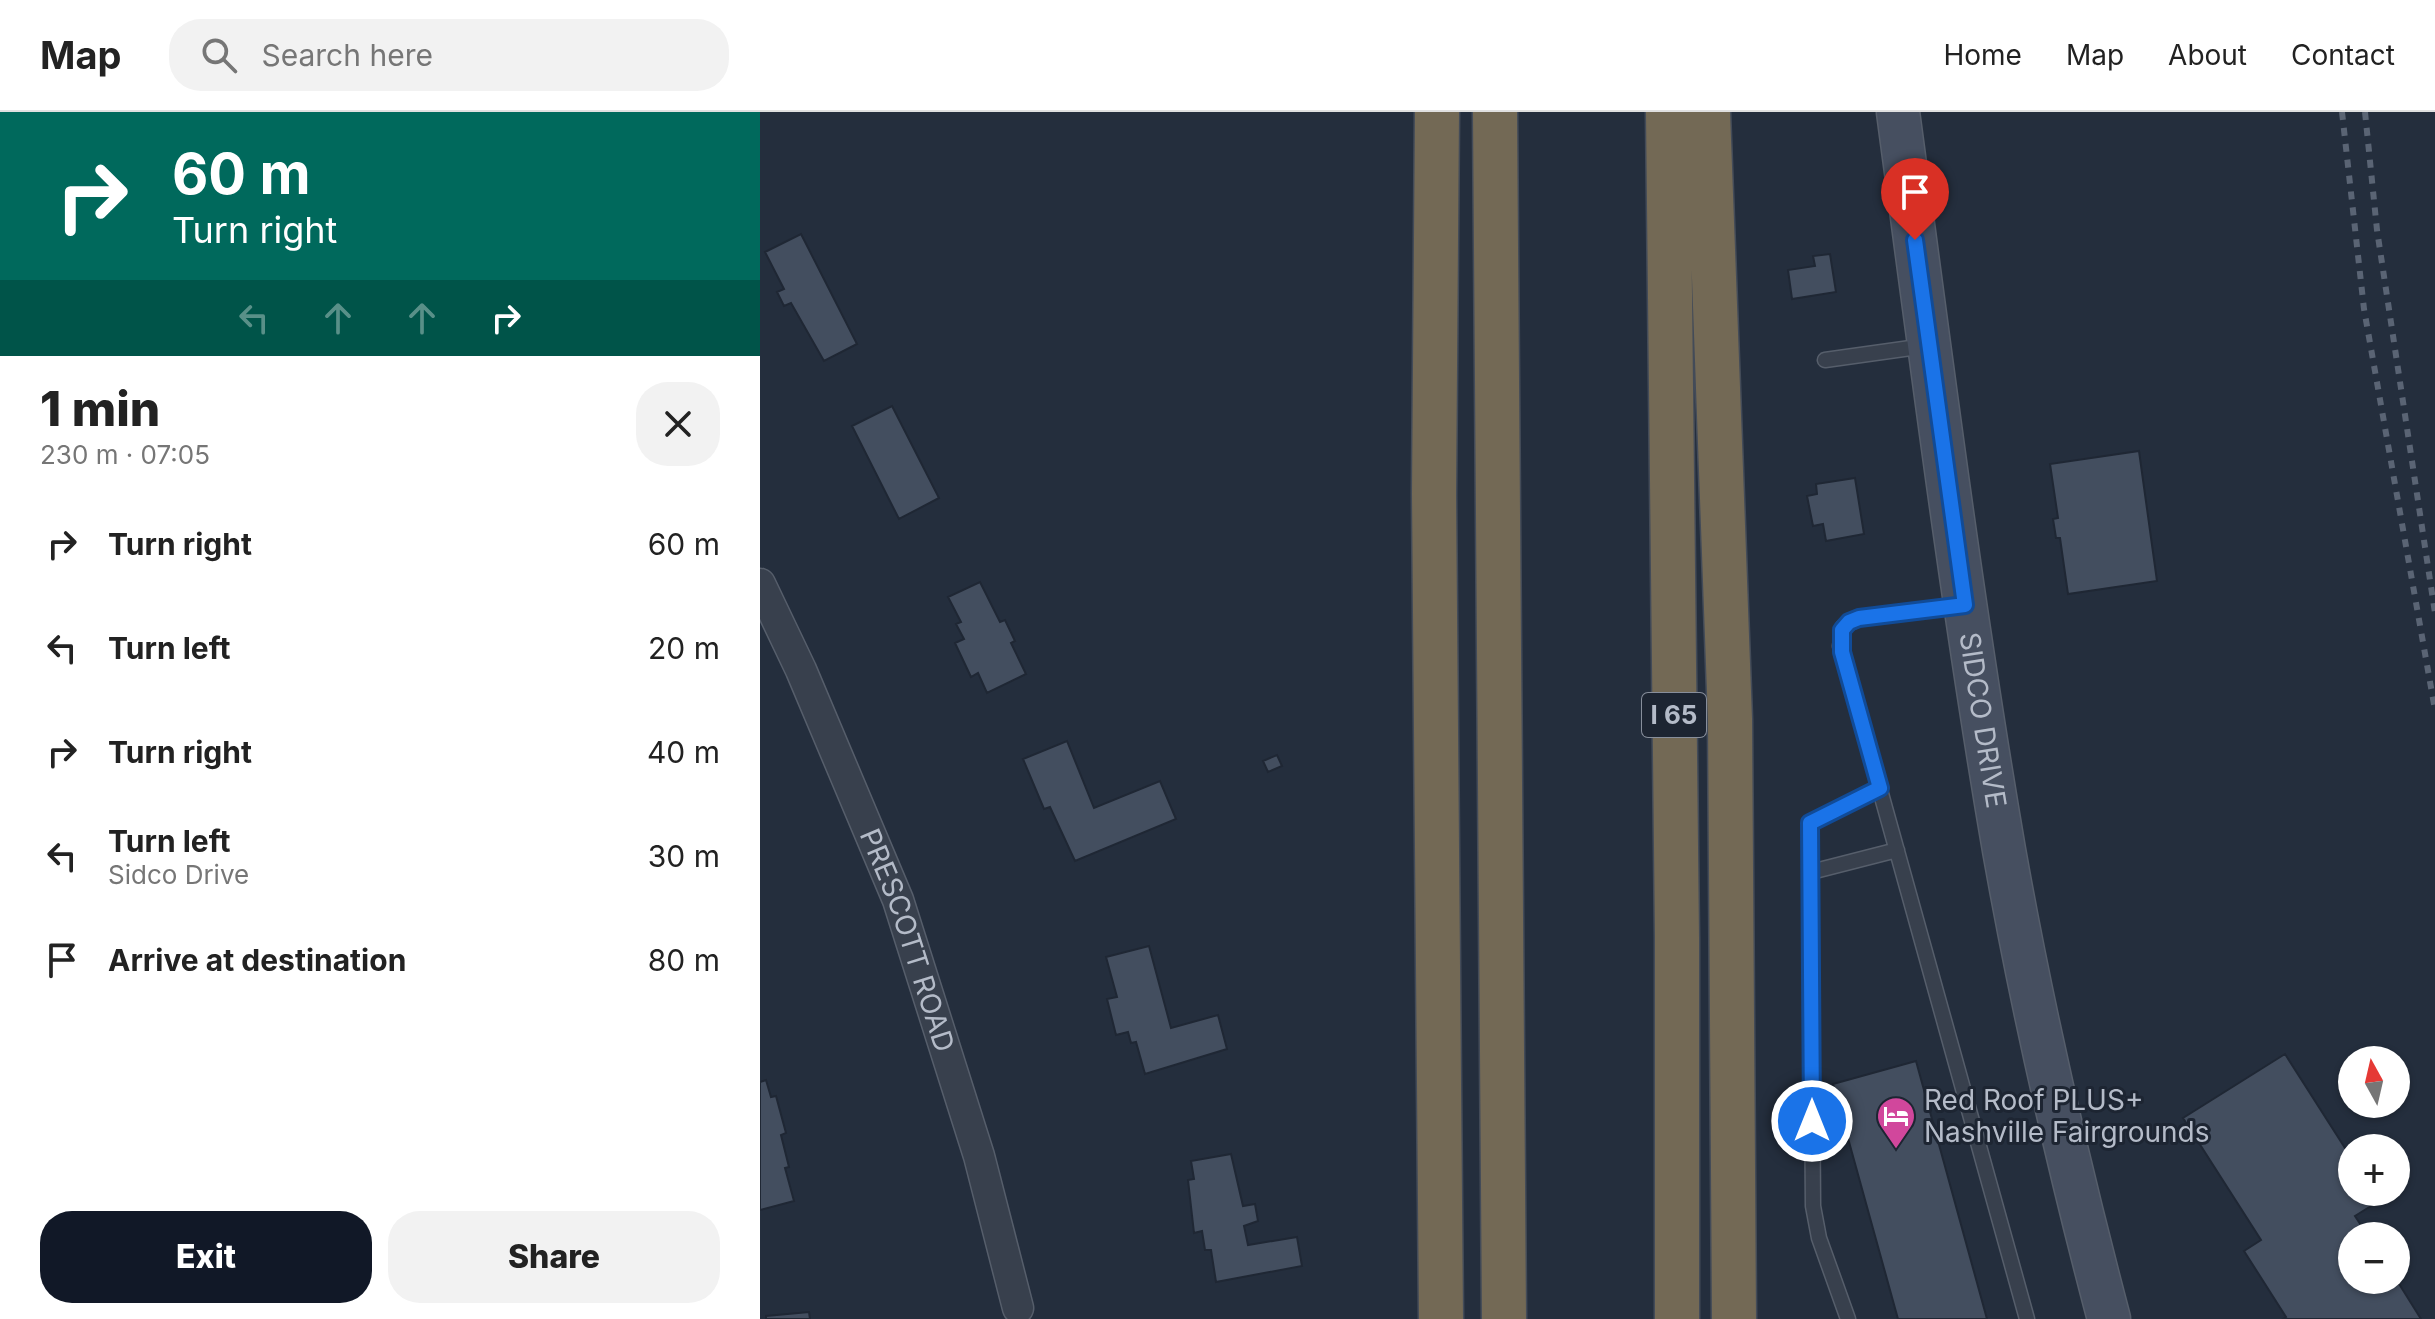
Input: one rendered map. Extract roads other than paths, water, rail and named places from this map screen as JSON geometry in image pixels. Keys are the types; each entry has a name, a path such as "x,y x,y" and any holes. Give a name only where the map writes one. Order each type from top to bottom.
{"highway":[{"path":"1437,112 1434,494 1441,1319"},
{"path":"1495,112 1504,1319"},
{"name":"I 65","path":"1668,112 1677,938 1677,1319"},
{"path":"1708,112 1730,719 1734,1319"}],"main road":[{"name":"SIDCO DRIVE","path":"1898,112 1965,605 2005,851 2027,968 2080,1208 2109,1319"}],"street":[{"name":"PRESCOTT ROAD","path":"760,584 801,670 898,900 979,1156 1018,1308"}],"lane":[{"path":"1825,360 1929,345"},
{"path":"1965,605 1859,618 1843,627 1840,646 2027,1319"},
{"path":"1848,1319 1819,1238 1813,1206 1810,823 1880,788"},
{"path":"1811,872 1897,850"}],"railway":[{"path":"2342,112 2364,309 2435,710"},
{"path":"2365,112 2377,230 2435,613"}],"place":[{"name":"Red Roof PLUS+ Nashville Fairgrounds","path":"1896,1150"}]}
